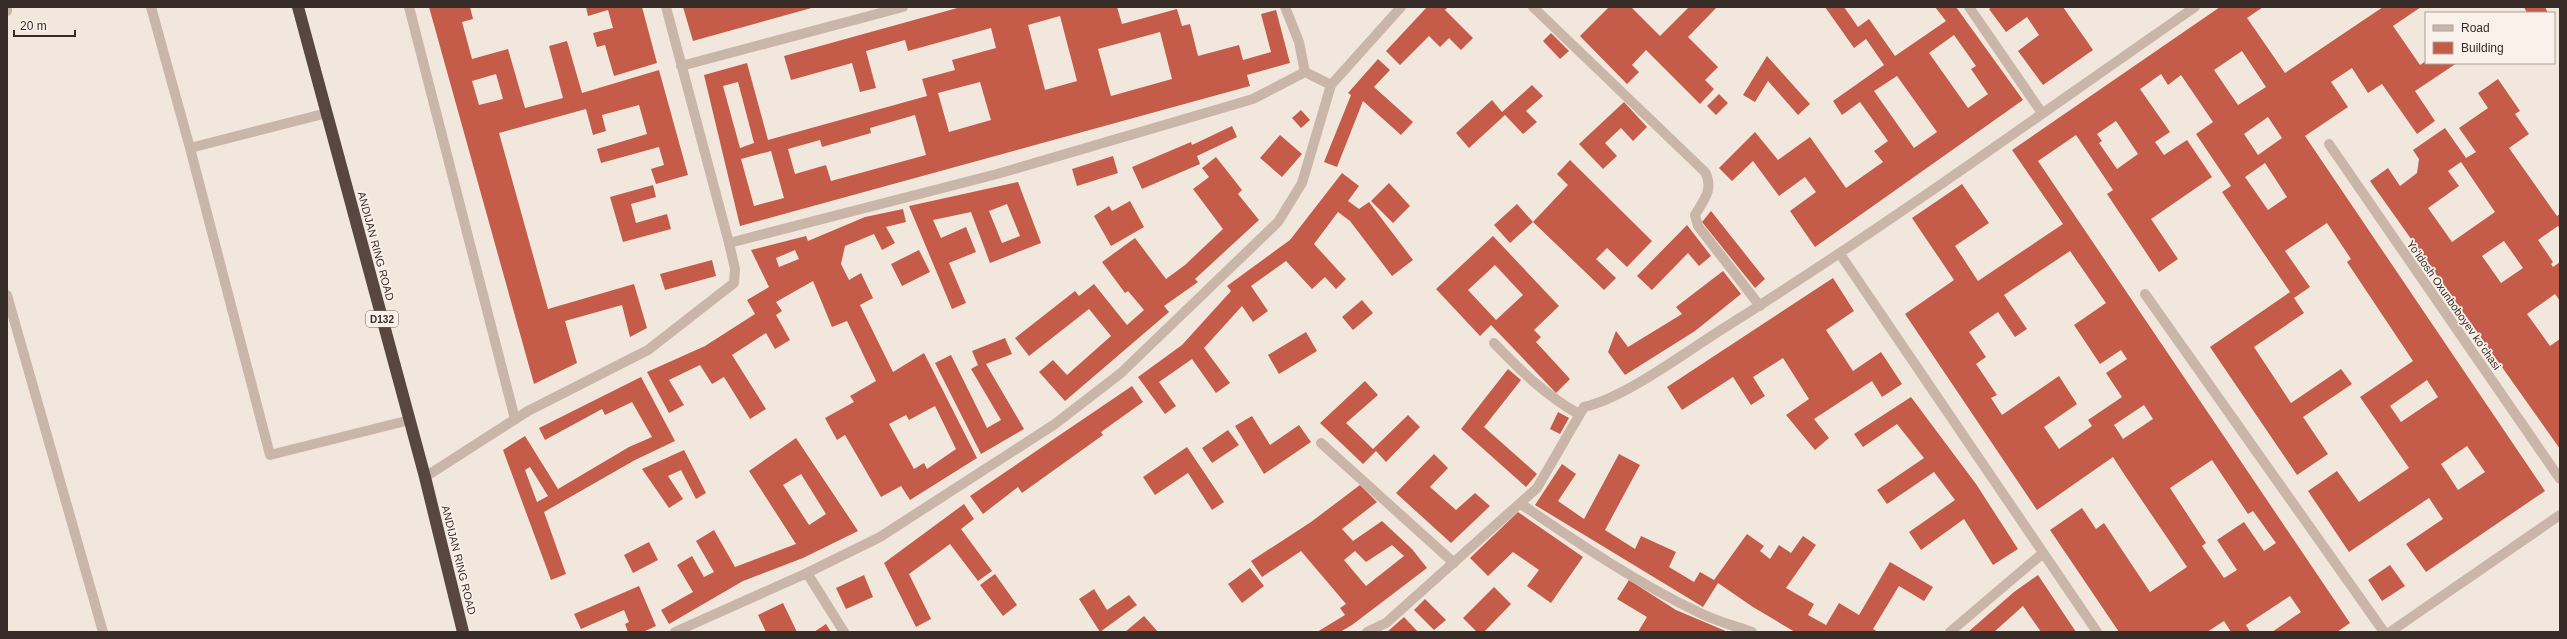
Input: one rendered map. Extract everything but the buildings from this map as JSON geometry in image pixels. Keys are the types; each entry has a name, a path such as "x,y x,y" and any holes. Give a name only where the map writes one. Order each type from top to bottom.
{"highway":[{"name":"ANDIJAN RING ROAD","path":"298,7 410,420 463,632"}],"street":[{"path":"151,7 190,148 270,455 410,420"},
{"path":"409,7 515,419"},
{"path":"425,477 515,419 648,350 730,288 735,277 729,243 666,7"},
{"path":"681,66 903,7"},
{"path":"1285,7 1299,42 1305,72"},
{"path":"675,632 807,574 880,537 1054,424 1121,373 1278,222 1302,183 1331,86 1401,7"},
{"path":"1533,7 1705,172 1710,180 1710,191 1695,215 1698,226 1760,306"},
{"path":"1969,7 2042,113"},
{"path":"1367,632 1386,623 1537,488 1584,407 1606,401 1760,306 1840,254 2195,7"},
{"path":"729,243 997,174 1253,99 1305,72"},
{"path":"1305,72 1331,86"},
{"path":"190,148 327,113"},
{"name":"Yoʻldosh Oxunboboyev koʻchasi","path":"2329,144 2560,479"},
{"path":"1840,254 2097,632"},
{"path":"2145,294 2384,632"},
{"path":"7,295 103,632"},
{"path":"1494,342 1516,366 1557,402 1579,414"},
{"path":"1321,443 1454,563"},
{"path":"1520,504 1584,547 1662,593 1701,614 1752,632"},
{"path":"2390,632 2560,515"},
{"path":"1950,632 2043,553"},
{"path":"807,574 844,632"}]}
